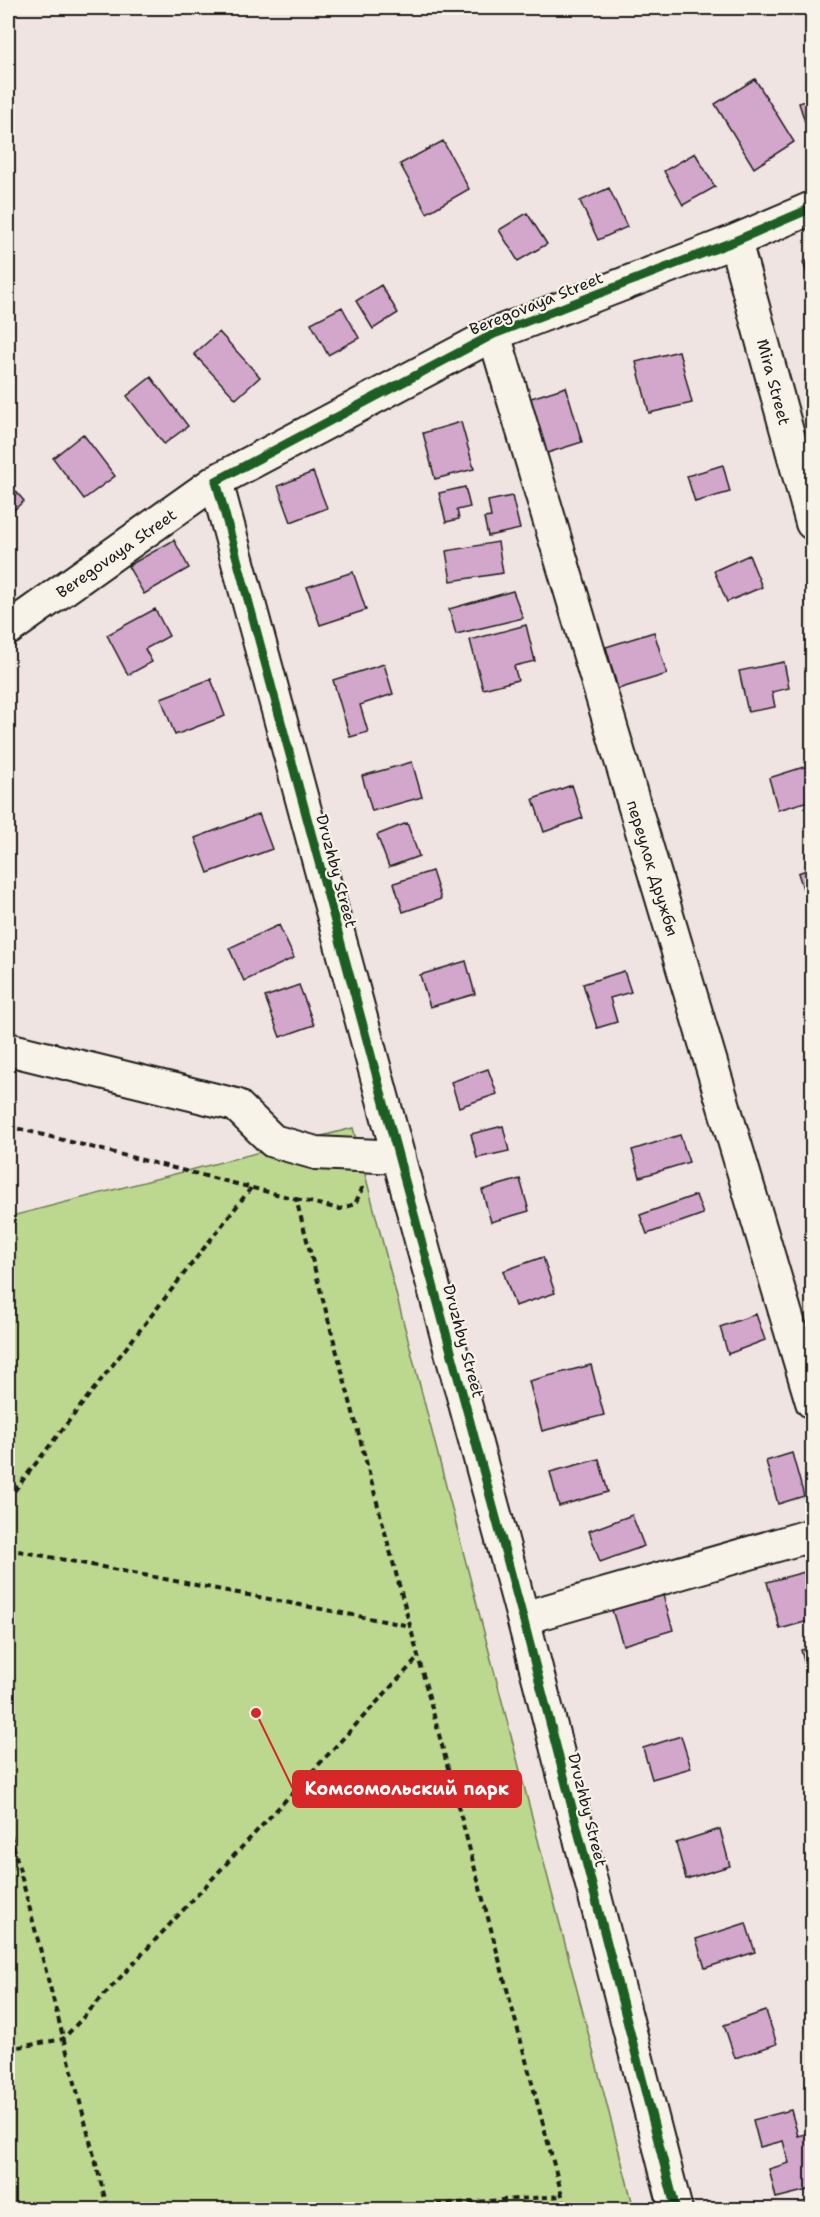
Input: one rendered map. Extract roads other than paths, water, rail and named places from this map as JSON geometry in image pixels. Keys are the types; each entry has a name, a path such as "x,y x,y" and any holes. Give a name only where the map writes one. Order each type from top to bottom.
{"street":[{"name":"Beregovaya Street","path":"8,629 216,481 494,334 813,208"},
{"name":"Mira Street","path":"735,240 813,523"},
{"name":"переулок Дружбы","path":"494,334 813,1402"},
{"name":"Druzhby Street","path":"216,481 523,1618 676,2210"},
{"path":"8,1049 236,1106 273,1141 316,1153 399,1157"},
{"path":"523,1618 813,1535"}],"place":[{"name":"Комсомольский парк","path":"256,1713"}]}
